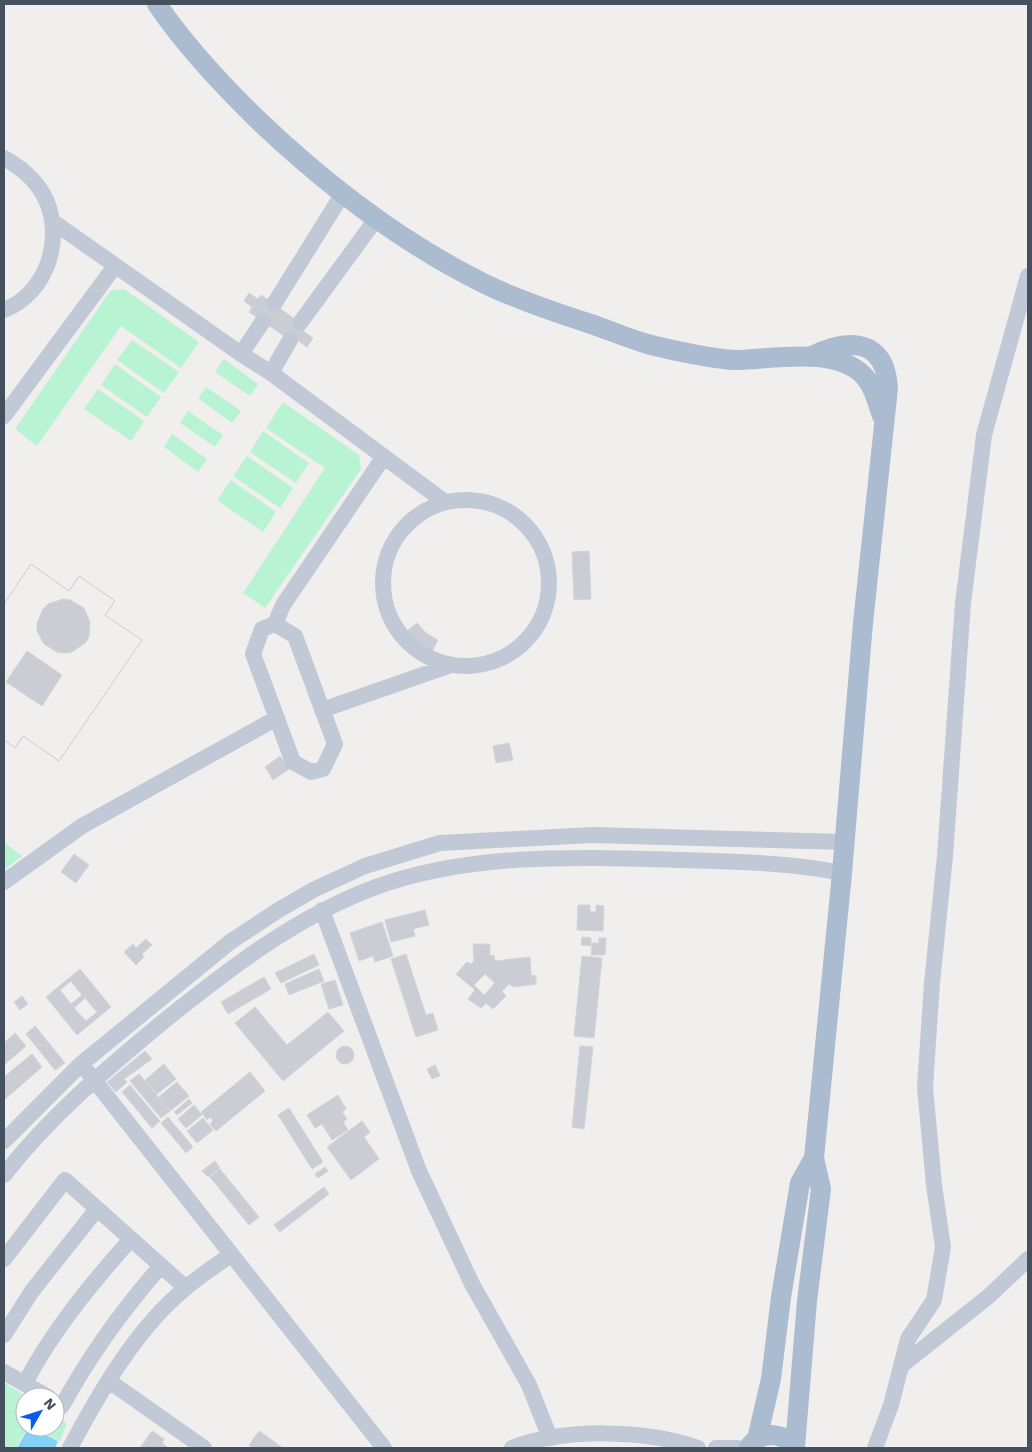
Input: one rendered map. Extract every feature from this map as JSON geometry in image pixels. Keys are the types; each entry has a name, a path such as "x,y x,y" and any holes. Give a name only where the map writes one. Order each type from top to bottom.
{"main road":[{"path":"157,4 174,30 225,88 285,146 342,195 376,219 486,284 650,345 734,360 812,356 832,347 848,344 863,346 876,354 883,363 887,375 884,420 864,614 842,873 814,1158 821,1189 807,1301 795,1448"},
{"path":"753,1444 771,1379 781,1297 798,1191 800,1183 814,1158"},
{"path":"753,1444 773,1434 789,1440 795,1448"}],"street":[{"path":"4,158 30,177 42,193 52,221 52,246 46,270 28,295 4,310"},
{"path":"274,304 342,195"},
{"path":"300,323 376,219"},
{"path":"52,221 270,373 445,502"},
{"path":"4,416 115,266"},
{"path":"875,1448 891,1405 908,1339 934,1300 943,1247 925,1088 932,983 946,856 963,603 984,436 1028,276"},
{"path":"241,354 263,322"},
{"path":"270,373 290,340"},
{"path":"275,624 295,636 335,744 323,768 311,772 293,762 253,654 262,629 275,624 283,605 383,458"},
{"path":"460,499 482,501 512,513 526,525 538,542 548,570 549,587 542,618 523,644 505,657 488,664 470,666 451,665 434,660 405,640 394,626 383,593 383,572 395,538 418,514 445,502 460,499"},
{"path":"322,710 451,665"},
{"path":"4,882 82,826 277,718"},
{"path":"4,1141 81,1064 230,942 313,890 364,866 440,843 592,835 844,842"},
{"path":"4,1175 57,1114 94,1080 202,991 288,930 322,910 376,887 425,873 509,860 594,857 765,862 842,873"},
{"path":"322,910 419,1171 472,1284 529,1385 550,1438"},
{"path":"81,1064 384,1448"},
{"path":"4,1259 65,1180 186,1288"},
{"path":"4,1335 32,1291 97,1209"},
{"path":"25,1383 40,1354 65,1317 131,1239"},
{"path":"70,1448 108,1381 136,1342 186,1288 231,1255"},
{"path":"901,1366 989,1296 1028,1258"},
{"path":"65,1395 128,1304 161,1266"},
{"path":"4,1372 32,1387"},
{"path":"108,1381 204,1448"},
{"path":"65,1408 85,1420"},
{"path":"512,1448 550,1438 584,1434 659,1438 698,1448"},
{"path":"716,1448 737,1448"}],"green space":[{"path":"124,289 199,342 181,368 121,326 37,446 15,429 110,291"},
{"path":"132,340 179,372 164,393 117,360"},
{"path":"224,359 258,384 250,396 215,372"},
{"path":"115,364 161,397 147,417 101,385"},
{"path":"206,387 241,411 232,423 198,398"},
{"path":"98,389 144,421 131,441 84,409"},
{"path":"283,402 359,455 361,469 265,608 243,593 325,468 266,428"},
{"path":"188,411 223,435 215,447 180,423"},
{"path":"263,431 309,463 296,483 250,452"},
{"path":"172,434 207,459 198,472 164,447"},
{"path":"247,456 293,488 280,508 233,476"},
{"path":"231,480 276,512 263,532 217,500"},
{"path":"4,842 22,856 4,870"},
{"path":"4,1383 15,1389 15,1437 22,1437 16,1448 4,1448"},
{"path":"52,1437 62,1437 60,1441"}],"water":[{"path":"23,1437 50,1437 58,1441 55,1448 17,1448"}],"building":[{"path":"249,293 258,299 261,295 306,327 303,331 313,338 307,347 297,340 290,340 249,312 252,307 244,301"},
{"path":"589,551 591,599 574,600 572,552"},
{"path":"31,564 69,591 79,576 115,601 105,615 142,640 59,761 23,736 15,748 4,740 4,604","holes":["63,599 70,600 84,608 90,622 89,637 85,643 72,652 57,652 44,644 37,631 37,623 43,609 48,604"]},
{"path":"31,564 69,591 79,576 115,601 105,615 142,640 59,761 23,736 15,748 4,740 4,604","holes":["27,651 62,675 42,706 6,682"]},
{"path":"417,623 426,633 438,640 432,652 418,644 406,632"},
{"path":"509,743 513,760 496,763 493,746"},
{"path":"280,756 289,769 273,780 265,767"},
{"path":"74,854 89,865 76,883 61,872"},
{"path":"578,905 590,905 590,912 596,912 596,905 604,906 603,931 577,930"},
{"path":"425,910 429,925 413,929 415,936 391,942 385,920"},
{"path":"382,922 393,956 375,962 373,956 359,961 350,933"},
{"path":"582,937 591,938 591,946 581,945"},
{"path":"599,938 606,938 605,955 591,955 592,943 599,943"},
{"path":"146,939 152,945 142,954 144,957 136,965 124,952 133,944 136,948"},
{"path":"473,944 490,944 490,956 494,955 495,961 530,957 531,975 536,976 536,984 514,987 509,984 502,991 506,996 493,1009 486,1003 481,1008 468,999 475,990 456,974 467,962 471,964 474,961","holes":["485,974 495,983 484,995 474,985"]},
{"path":"314,954 319,965 281,983 275,973"},
{"path":"406,954 426,1015 433,1013 438,1030 416,1037 391,959"},
{"path":"582,956 602,958 594,1038 574,1036"},
{"path":"80,969 111,1007 77,1035 46,997","holes":["71,981 82,995 71,1004 60,990","85,998 97,1012 86,1021 74,1008"]},
{"path":"319,969 324,981 289,995 285,984"},
{"path":"264,977 271,989 228,1014 221,1002"},
{"path":"335,980 343,1005 329,1009 321,984"},
{"path":"22,996 28,1004 20,1010 14,1002"},
{"path":"255,1007 287,1045 328,1012 344,1031 283,1081 235,1023"},
{"path":"35,1026 65,1063 55,1070 26,1034"},
{"path":"15,1033 26,1046 4,1065 4,1043"},
{"path":"345,1046 351,1049 354,1055 351,1061 345,1064 339,1061 336,1055 339,1049"},
{"path":"580,1046 593,1047 584,1129 572,1127"},
{"path":"145,1051 152,1059 124,1079 127,1082 116,1092 107,1082"},
{"path":"32,1054 42,1067 4,1100 4,1077"},
{"path":"164,1064 176,1079 157,1094 145,1080"},
{"path":"435,1065 440,1076 432,1079 427,1069"},
{"path":"250,1072 265,1091 216,1131 210,1124 213,1121 210,1117 207,1120 201,1112"},
{"path":"139,1074 170,1111 161,1118 130,1081"},
{"path":"177,1082 189,1096 170,1111 159,1097"},
{"path":"130,1085 160,1121 152,1128 122,1092"},
{"path":"338,1095 346,1109 342,1112 347,1119 343,1122 348,1130 332,1140 322,1124 315,1128 307,1115"},
{"path":"189,1099 192,1103 177,1115 174,1112"},
{"path":"194,1105 202,1115 186,1128 178,1119"},
{"path":"289,1108 323,1162 312,1169 278,1115"},
{"path":"168,1117 193,1147 186,1153 161,1123"},
{"path":"203,1118 213,1130 197,1143 187,1131"},
{"path":"362,1121 370,1132 364,1137 379,1159 351,1180 327,1147"},
{"path":"215,1161 220,1168 208,1177 202,1171"},
{"path":"325,1167 328,1171 318,1178 315,1174"},
{"path":"220,1169 259,1217 249,1225 210,1177"},
{"path":"324,1187 329,1194 280,1232 274,1225"},
{"path":"152,1431 164,1439 162,1443 168,1448 140,1448"},
{"path":"259,1431 283,1448 253,1448 249,1445"}]}
